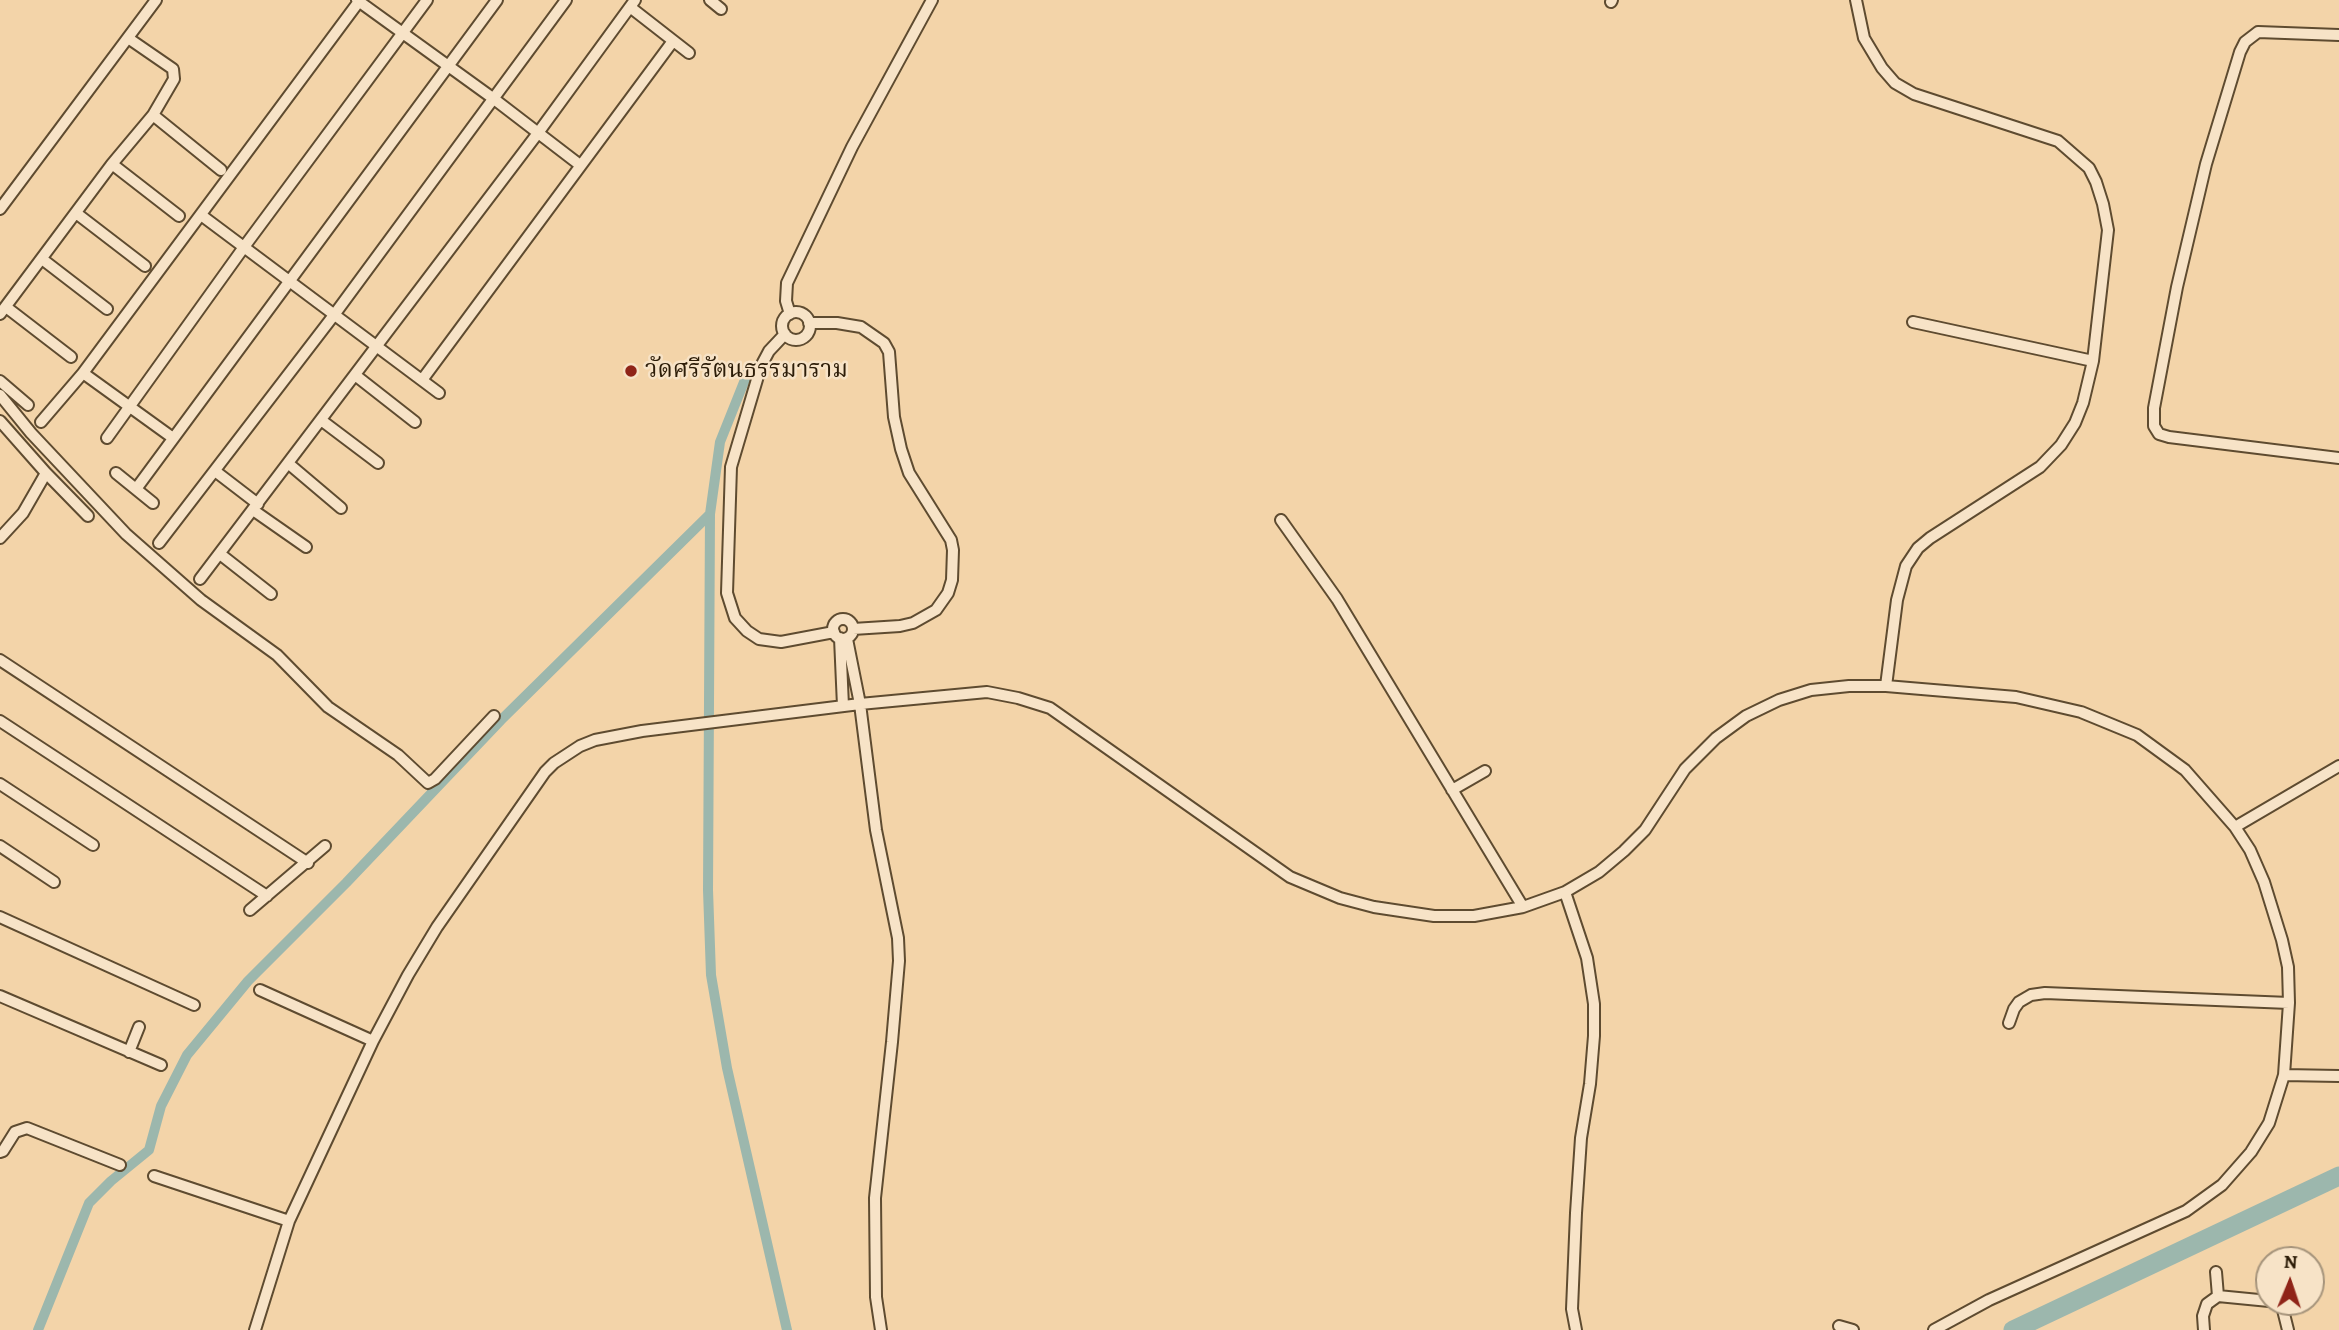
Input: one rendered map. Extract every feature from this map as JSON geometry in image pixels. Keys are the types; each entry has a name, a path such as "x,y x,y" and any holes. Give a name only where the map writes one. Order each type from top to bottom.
{"street":[{"path":"0,209 156,0"},
{"path":"107,439 244,247 427,0"},
{"path":"136,489 497,0"},
{"path":"159,543 334,314 566,0"},
{"path":"710,0 721,9"},
{"path":"790,314 786,301 787,283 852,147 932,0"},
{"path":"1856,0 1864,38 1882,68 1895,83 1914,94 2058,141 2089,168 2103,204 2108,230 2093,361 2084,403 2075,423 2061,445 2040,467 1918,548 1906,566 1897,600 1886,686"},
{"path":"41,422 83,373 359,1 580,165"},
{"path":"200,579 538,133 632,4 689,53"},
{"path":"2339,35 2258,32 2245,42 2240,52 2206,164 2177,287 2154,408 2154,426 2159,434 2169,437 2339,458"},
{"path":"71,357 3,311 112,164 153,115 174,79 173,69 128,37"},
{"path":"422,380 673,41"},
{"path":"153,115 221,170"},
{"path":"112,164 178,216"},
{"path":"76,213 145,266"},
{"path":"201,215 439,393"},
{"path":"42,259 107,309"},
{"path":"785,334 769,351 761,366 731,467 727,593 735,618 759,639 781,642 913,623 936,610 948,593 952,580 953,550 951,540 909,473 901,449 894,417 889,352 884,343 861,327 837,323 809,323 799,313 790,314 782,325 785,334 792,339 802,338 808,332 809,323"},
{"path":"1913,322 2093,361"},
{"path":"83,373 173,438"},
{"path":"355,375 415,422"},
{"path":"0,381 28,405"},
{"path":"0,395 31,433 126,534 201,600 277,655 328,707 388,747 428,783 435,779 494,716"},
{"path":"321,420 378,463"},
{"path":"0,421 88,516"},
{"path":"289,464 341,508"},
{"path":"215,471 306,547"},
{"path":"0,538 23,513 46,473"},
{"path":"116,474 153,503"},
{"path":"1281,520 1337,599 1522,907"},
{"path":"220,554 271,594"},
{"path":"844,634 860,704 876,830 898,937 899,961 892,1042 875,1198 876,1297 881,1330"},
{"path":"843,706 841,670 844,634"},
{"path":"0,675 3,663 307,863"},
{"path":"841,670 853,668"},
{"path":"255,1330 289,1221 373,1041 408,975 437,927 545,772 573,751 595,740 642,731 860,704 988,692 1018,698 1050,708 1290,877 1340,898 1374,907 1434,916 1474,916 1522,907 1565,892 1599,872 1645,830 1685,769 1716,738 1746,716 1779,700 1811,690 1886,686 2016,697 2081,712 2137,735 2185,769 2235,827 2250,850 2264,882 2288,967 2284,1074 2269,1123 2251,1152 2222,1185 2186,1211 1989,1300 1934,1330"},
{"path":"0,721 268,896"},
{"path":"2235,827 2339,766"},
{"path":"1452,790 1485,771"},
{"path":"0,784 93,845"},
{"path":"0,846 54,882"},
{"path":"250,910 325,846"},
{"path":"1565,892 1587,958 1594,1004 1594,1036 1579,1163 1572,1309 1576,1330"},
{"path":"0,917 194,1005"},
{"path":"260,990 373,1041"},
{"path":"2009,1023 2019,1002 2031,995 2045,993 2288,1003"},
{"path":"0,996 161,1065"},
{"path":"129,1052 139,1027"},
{"path":"2284,1074 2339,1076"},
{"path":"0,1152 15,1132 27,1129 120,1165"},
{"path":"154,1176 289,1221"},
{"path":"2216,1272 2218,1296"},
{"path":"2204,1330 2203,1315 2207,1304 2218,1296 2255,1300"},
{"path":"1839,1326 1853,1330"}],"waterway":[{"path":"748,372 720,442 710,514 708,890 711,975 727,1068 787,1330"},
{"path":"38,1330 89,1203 149,1150 161,1106 187,1055 248,981 346,883 501,720 710,514"},
{"path":"2013,1330 2339,1176"}],"place":[{"name":"วัดศรีรัตนธรรมาราม","path":"631,371"}]}
